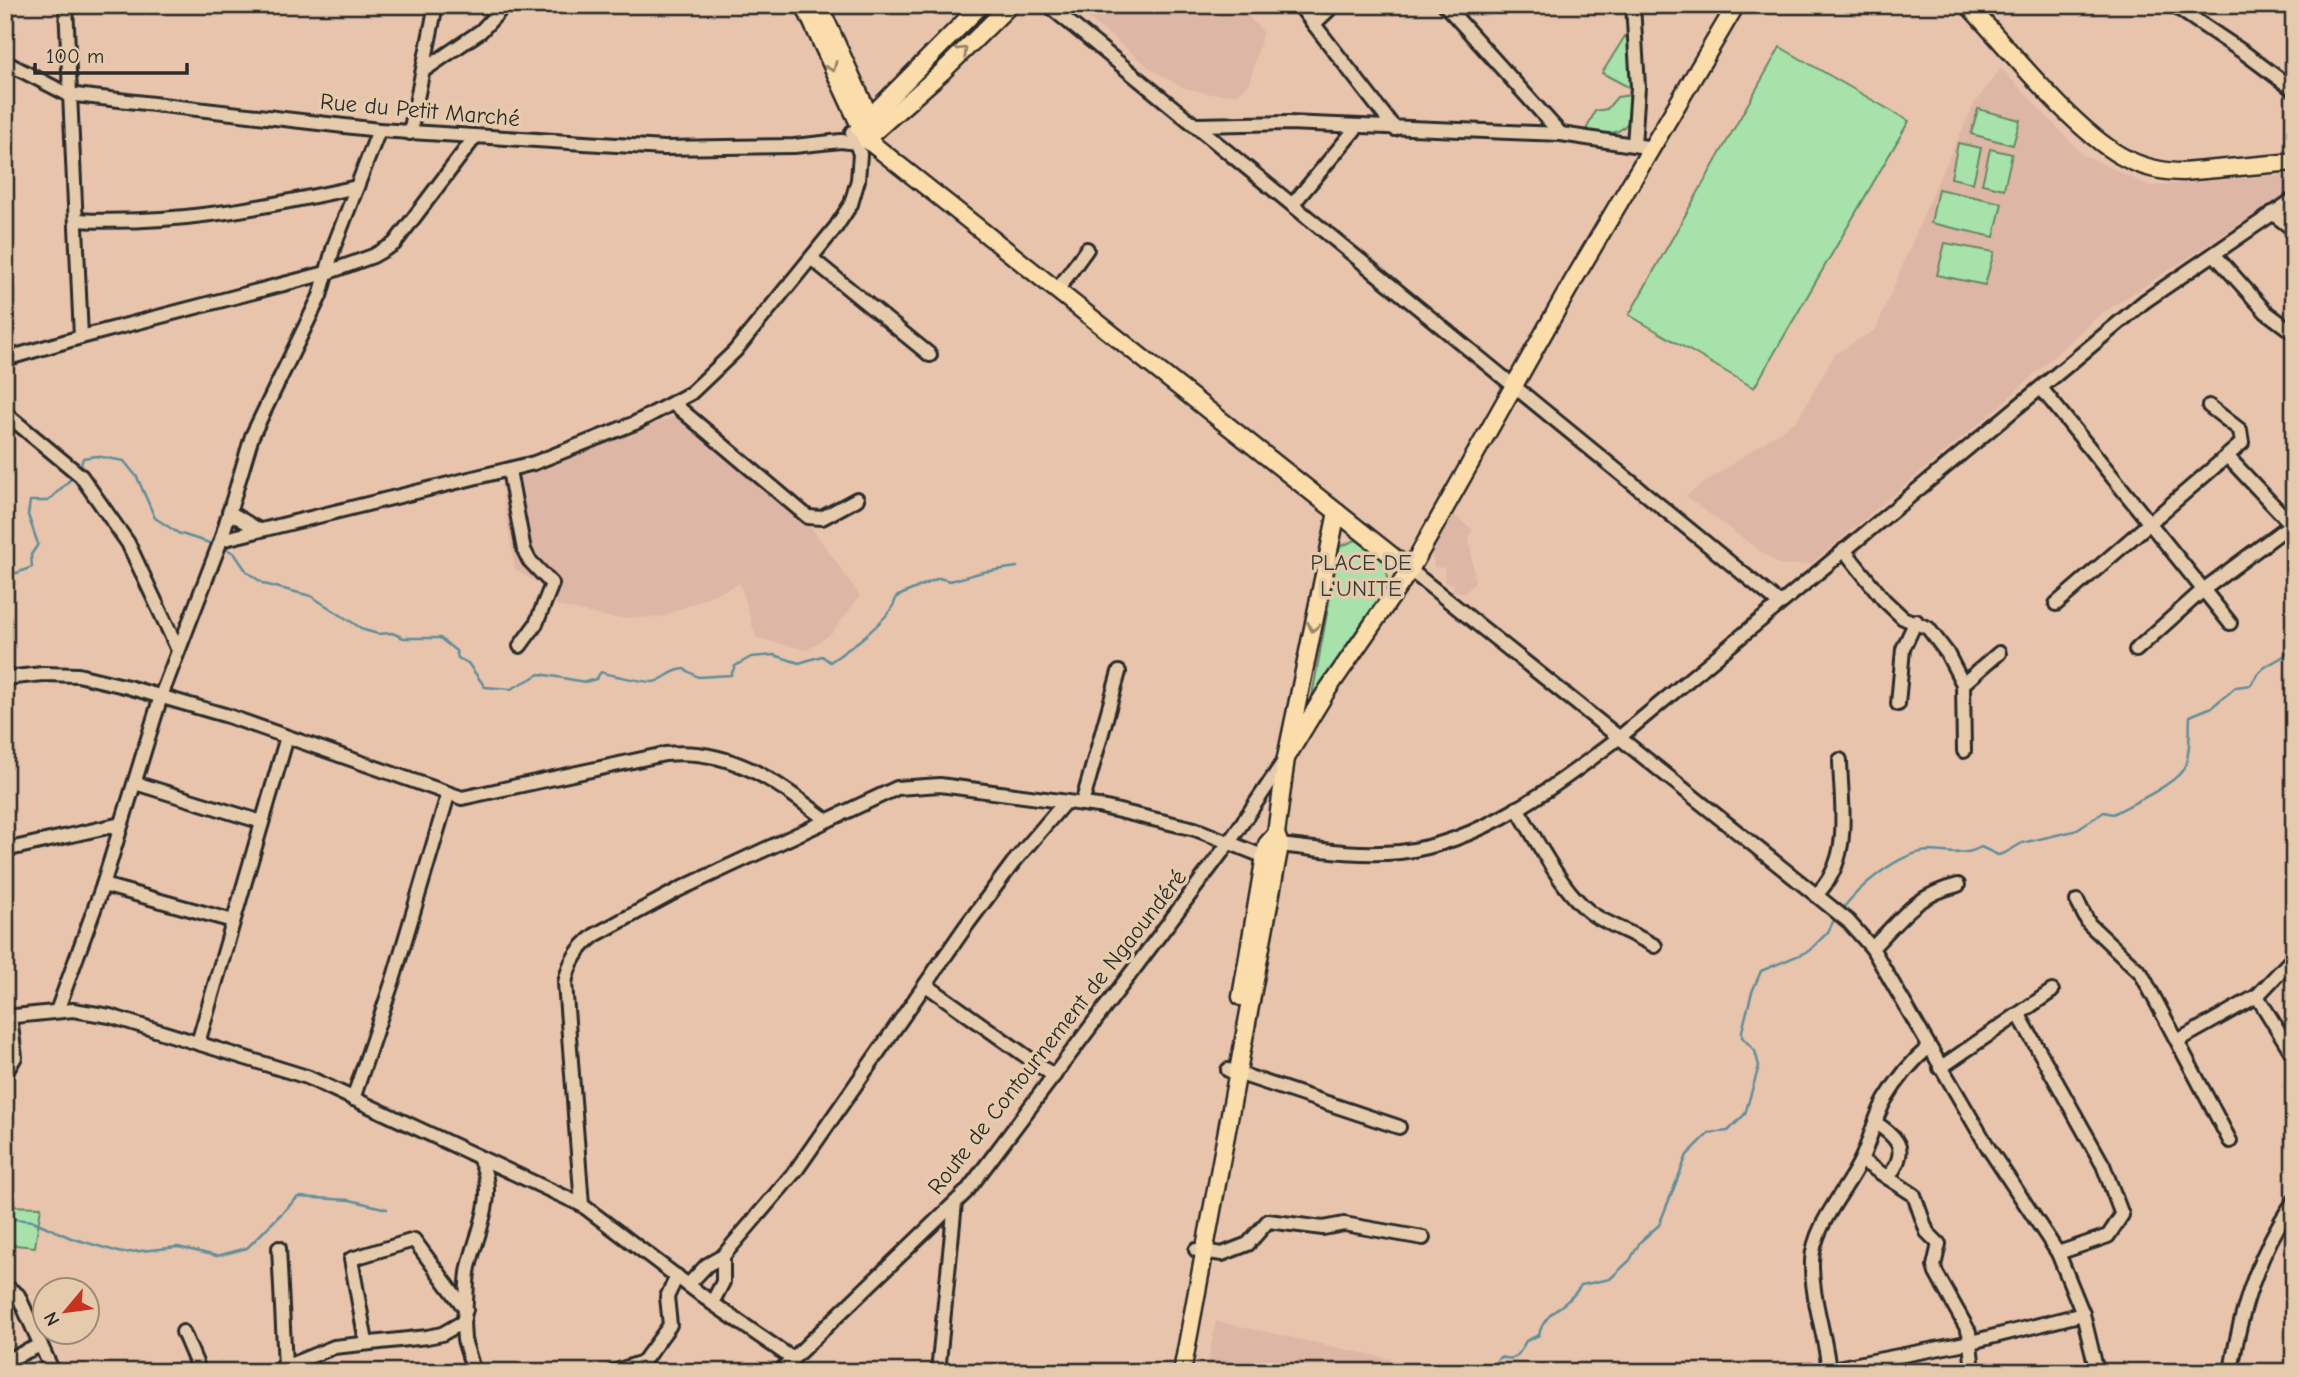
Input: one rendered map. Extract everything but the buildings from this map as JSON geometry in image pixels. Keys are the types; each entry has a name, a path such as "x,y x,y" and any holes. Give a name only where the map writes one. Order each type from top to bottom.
{"main road":[{"path":"804,5 821,26"},
{"path":"819,5 821,26 863,131 888,158 1058,289 1410,570"},
{"path":"863,131 981,5"},
{"path":"863,131 942,72 1010,5"},
{"path":"1286,758 1326,692 1410,570 1513,385 1735,5"},
{"path":"1968,5 2067,109 2119,155 2143,166 2183,172 2294,162"},
{"path":"929,58 942,72"},
{"path":"1174,1372 1200,1251 1233,1072 1286,758 1337,512"},
{"path":"1182,1372 1200,1251"}],"street":[{"path":"65,5 67,94 81,337"},
{"path":"410,133 436,5"},
{"path":"424,70 481,31 505,5"},
{"path":"1048,5 1779,603"},
{"path":"1299,5 1395,129"},
{"path":"1314,24 1334,5"},
{"path":"1445,5 1562,134"},
{"path":"1633,5 1638,87 1634,145"},
{"path":"2172,5 2294,90"},
{"name":"Rue du Petit Marché","path":"5,62 67,94 410,133 664,148 794,146 841,141 863,131"},
{"path":"1196,125 1288,123 1562,134 1653,148"},
{"path":"1293,204 1357,127"},
{"path":"57,1011 103,885 160,696 219,545 259,417 320,296 334,246 379,130"},
{"path":"219,545 259,530 509,470 635,423 673,403 707,381 836,227 856,192 863,131"},
{"path":"5,359 327,273 373,256 394,244 475,138"},
{"path":"76,220 164,221 251,209 357,187"},
{"path":"582,1205 565,983 575,954 594,935 680,889 826,820 897,788 914,785 940,785 1082,804 1195,829 1228,844 1272,845 1333,853 1401,852 1479,828 1560,783 1621,736 2145,301 2294,199"},
{"path":"2272,214 2294,230"},
{"path":"1058,289 1087,250"},
{"path":"2214,254 2266,312 2294,333"},
{"path":"811,258 930,355"},
{"path":"2040,388 2230,623"},
{"path":"673,403 808,517 822,518 857,499"},
{"path":"2056,604 2242,443 2243,435 2209,406"},
{"path":"5,413 77,473 128,543 178,650"},
{"path":"2136,650 2203,590 2293,523 2228,457"},
{"path":"509,470 524,550 529,560 552,584 536,624 520,646"},
{"path":"229,512 259,530"},
{"path":"1844,550 1884,600 1903,618 1928,628 1947,653 1963,684 1964,751"},
{"path":"1410,570 1621,736 1848,921 1872,948 1940,1068 2058,1253 2097,1372"},
{"path":"1898,704 1903,649 1916,621"},
{"path":"1963,684 1999,653"},
{"path":"1082,804 1119,672"},
{"path":"5,678 43,674 78,675 160,696 462,798 665,754 698,752 726,758 761,773 826,820"},
{"path":"198,1043 287,737"},
{"name":"Route de Contournement de Ngaoundéré","path":"779,1372 955,1203 1228,844 1286,758"},
{"path":"1816,895 1836,869 1843,846 1840,760"},
{"path":"135,783 262,822"},
{"path":"353,1099 394,976 448,795"},
{"path":"688,1285 707,1265 723,1256 797,1169 1013,863 1065,802"},
{"path":"1517,808 1554,867 1582,905 1597,917 1655,946"},
{"path":"5,850 121,824"},
{"path":"103,885 233,921"},
{"path":"1872,948 1898,917 1920,899 1958,885"},
{"path":"2077,901 2089,924 2141,973 2179,1040 2230,1141"},
{"path":"2179,1040 2257,996 2294,957"},
{"path":"926,985 1054,1076"},
{"path":"1940,1068 2052,991"},
{"path":"2257,996 2294,1056"},
{"path":"5,1074 15,1057 8,1017 57,1011 110,1016 307,1077 480,1160 582,1205 712,1303 793,1359"},
{"path":"2019,1015 2103,1165 2122,1215 2108,1236 2058,1253"},
{"path":"1929,1047 1903,1073 1884,1102 1861,1160 1818,1236 1812,1259 1816,1304 1829,1356 1824,1371 1971,1342 2078,1315"},
{"path":"1233,1072 1399,1127"},
{"path":"1876,1123 1895,1136 1900,1150 1895,1169 1888,1178"},
{"path":"474,1372 464,1340 469,1267 482,1232 487,1185 480,1160"},
{"path":"1861,1160 1914,1195 1927,1232 1939,1244 1934,1266 1971,1342 1973,1372"},
{"path":"2231,1372 2243,1309 2265,1254 2294,1200"},
{"path":"938,1372 955,1203"},
{"path":"1200,1251 1222,1254 1248,1244 1268,1221 1323,1228 1344,1224 1423,1238"},
{"path":"366,1342 351,1259 414,1240 465,1316"},
{"path":"279,1248 285,1366"},
{"path":"712,1303 723,1282 723,1256"},
{"path":"614,1372 643,1362 670,1325 667,1297 677,1276"},
{"path":"5,1286 18,1295 32,1325"},
{"path":"442,1334 465,1316"},
{"path":"183,1332 200,1372"},
{"path":"272,1372 334,1347 442,1334 464,1340"},
{"path":"5,1361 39,1346"},
{"path":"41,1346 53,1372"}],"shaded area":[{"path":"1072,5 1238,5 1263,32 1249,84 1237,94 1210,94 1182,87 1154,71"},
{"path":"2001,68 2083,155 2150,186 2294,174 2294,189 2098,316 1994,411 1811,564 1781,566 1685,496 1797,420 1835,354 1876,329 1934,190 1974,104"},
{"path":"677,415 814,531 860,596 832,633 807,650 756,638 740,583 662,617 611,618 557,606 545,588 515,569 501,484"},
{"path":"1454,515 1473,530 1469,536 1475,582 1464,593 1453,590 1454,584 1444,582 1445,568 1434,567 1432,553"},
{"path":"1216,1321 1426,1367 1425,1372 1206,1372"}],"green space":[{"path":"1625,36 1629,42 1630,88 1602,73"},
{"path":"1780,47 1909,121 1754,388 1629,315"},
{"path":"1631,95 1630,116 1622,129 1607,133 1586,130 1595,111 1607,109 1617,97"},
{"path":"1978,109 2020,120 2013,145 1971,134"},
{"path":"1958,143 1981,148 1973,183 1951,178"},
{"path":"1990,149 2012,154 2004,189 1982,184"},
{"path":"1938,189 2002,203 1994,237 1931,223"},
{"path":"1945,243 1994,252 1985,285 1937,275"},
{"name":"PLACE DE L'UNITE","path":"1356,540 1388,563 1386,588 1312,696 1339,547"},
{"path":"5,1206 41,1207 35,1247 5,1244"}],"waterway":[{"path":"80,468 83,458 96,456 124,461 137,477 155,518 178,533 216,545"},
{"path":"5,570 17,573 32,567 31,555 38,544 28,515 30,501 48,501 74,476"},
{"path":"222,547 234,553 247,572 264,584 311,596 364,630 378,634 392,633 404,638 440,638 456,651 458,658 468,663 485,687 511,689 540,674 585,682 596,679 601,672 654,682 684,669 698,677 731,675 735,666 751,657 774,655 799,663 822,656 830,662 879,623 896,597 939,578 950,581 1017,567"},
{"path":"1841,911 1868,882 1892,865 1916,853 1962,853 1981,847 1998,855 2022,843 2074,831 2104,812 2113,814 2169,783 2185,766 2190,716 2212,707 2236,687 2251,685 2261,670 2289,652 2294,645"},
{"path":"1487,1372 1500,1357 1517,1356 1526,1341 1539,1335 1551,1314 1570,1299 1581,1285 1610,1279 1630,1260 1640,1242 1659,1225 1687,1155 1709,1133 1728,1131 1745,1114 1759,1066 1755,1051 1742,1037 1742,1031 1752,992 1761,971 1809,951 1828,932 1836,916"},
{"path":"5,1218 33,1221 71,1238 122,1253 178,1247 217,1256 247,1248 298,1197 350,1200 387,1209"}]}
